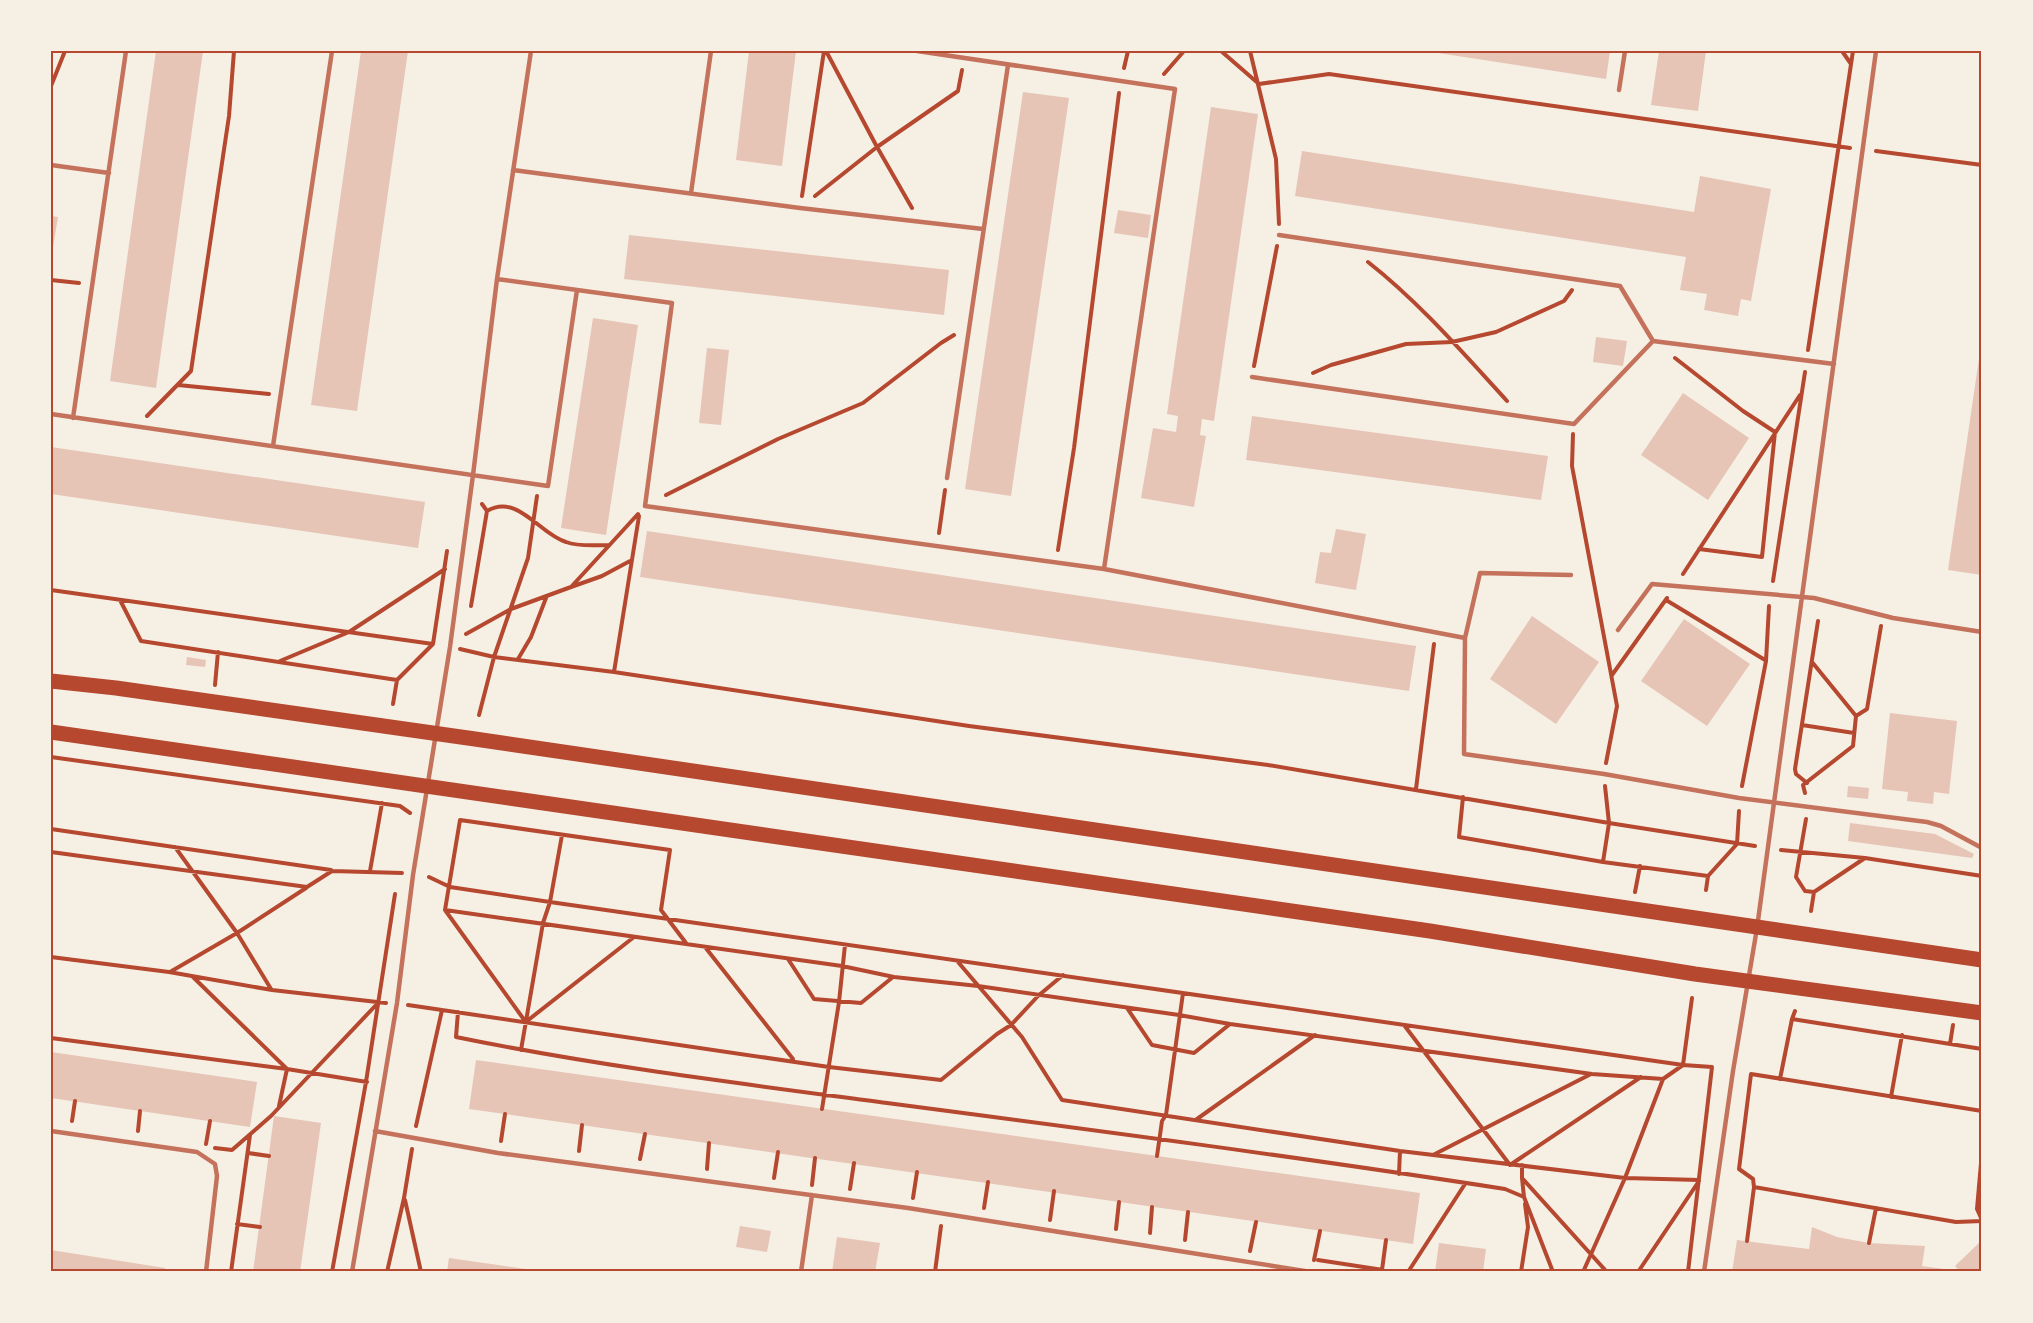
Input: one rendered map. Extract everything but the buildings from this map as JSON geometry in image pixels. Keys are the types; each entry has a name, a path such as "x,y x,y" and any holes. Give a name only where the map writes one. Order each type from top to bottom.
{"main road":[{"path":"51,681 435,733 1982,960"},
{"path":"51,732 1430,931 1695,974 1982,1014"}],"lane":[{"path":"73,418 126,51"},
{"path":"273,446 332,51"},
{"path":"352,1272 397,1003 413,875 474,475 497,279 531,51"},
{"path":"692,193 711,51"},
{"path":"917,51 1175,90 1104,568"},
{"path":"1619,90 1625,51"},
{"path":"1704,1272 1733,1071 1750,981 1876,51"},
{"path":"947,478 1008,65"},
{"path":"51,165 109,173"},
{"path":"513,170 800,208 983,229"},
{"path":"1279,235 1620,286 1653,340"},
{"path":"497,279 672,303 645,506 1104,568 1465,638"},
{"path":"51,414 548,486 577,290"},
{"path":"1653,340 1834,364"},
{"path":"1252,377 1574,424 1653,340"},
{"path":"1571,575 1480,573 1465,638 1464,754 1604,774 1739,798 1927,822 1941,826 1982,848"},
{"path":"1618,630 1652,585 1802,597 1893,618 1982,632"},
{"path":"51,1131 196,1152 215,1164 217,1176 206,1272"},
{"path":"375,1131 498,1153 943,1214 1311,1272"},
{"path":"801,1272 812,1195"}],"path":[{"path":"51,86 65,51"},
{"path":"137,427 191,371 229,116 234,51"},
{"path":"825,51 920,221"},
{"path":"800,208 825,51"},
{"path":"1056,562 1074,448 1121,81 1128,51"},
{"path":"1153,86 1184,51"},
{"path":"1221,51 1259,84 1329,74 1839,147 1982,165"},
{"path":"1250,51 1276,159 1279,235 1252,377"},
{"path":"1842,51 1851,65"},
{"path":"1706,890 1708,876 1737,844 1739,798 1766,661 1771,595 1853,51"},
{"path":"800,208 877,147 958,91 964,58"},
{"path":"1347,245 1384,274 1452,342 1521,417"},
{"path":"51,280 92,285"},
{"path":"1290,383 1331,365 1406,344 1452,342 1496,332 1564,302 1578,280"},
{"path":"645,506 778,439 863,403 941,343 968,327"},
{"path":"1653,340 1743,411 1775,432"},
{"path":"178,385 281,396"},
{"path":"1611,675 1666,600 1802,392"},
{"path":"1574,424 1572,466 1617,706 1604,774 1609,823 1603,862"},
{"path":"1699,549 1762,557 1775,432"},
{"path":"470,611 487,511 481,501 484,476"},
{"path":"938,546 947,478"},
{"path":"479,715 494,657 528,558 539,484"},
{"path":"487,511 494,507 514,508 568,543 610,546"},
{"path":"571,587 640,512 614,672"},
{"path":"466,633 511,609 602,576 631,561"},
{"path":"279,661 349,632 445,569"},
{"path":"51,590 433,644 397,680 393,704"},
{"path":"518,659 531,637 546,597"},
{"path":"119,600 141,641 397,680"},
{"path":"1666,600 1766,661"},
{"path":"1856,716 1868,709 1879,627 1893,618"},
{"path":"1807,783 1796,774 1795,769 1818,621"},
{"path":"468,622 461,649 494,657 614,672 969,726 1269,765 1755,846"},
{"path":"1416,789 1436,632"},
{"path":"213,702 218,652"},
{"path":"1812,662 1856,716 1853,746 1803,785 1807,807 1796,877 1805,891 1814,892 1865,858"},
{"path":"1802,725 1854,733"},
{"path":"51,757 382,803 406,809 413,819"},
{"path":"1463,797 1458,837 1603,862 1708,876"},
{"path":"370,871 382,803"},
{"path":"462,813 445,910 526,1021"},
{"path":"460,820 670,850 662,910 686,944"},
{"path":"51,829 332,871 408,874"},
{"path":"521,1050 543,923 550,902 562,836"},
{"path":"175,847 237,933 272,990"},
{"path":"1781,850 1865,858 1982,876"},
{"path":"51,852 307,887"},
{"path":"1632,910 1640,866"},
{"path":"170,972 237,933 332,871"},
{"path":"332,1272 366,1082 399,873"},
{"path":"429,877 450,887 474,891 958,962 1063,975 1683,1065 1712,1067 1688,1272"},
{"path":"1811,911 1814,892"},
{"path":"445,910 842,966 894,977 978,986 1179,1014 1230,1024 1592,1074 1662,1079"},
{"path":"526,1021 634,937"},
{"path":"822,1109 839,1002 845,945"},
{"path":"705,946 794,1060"},
{"path":"51,957 170,972 272,990 377,1004 397,1003 526,1021 829,1067 941,1080 1011,1025 1038,996 1063,975"},
{"path":"788,959 814,999 861,1004 894,977"},
{"path":"958,962 1022,1036 1062,1100 1400,1151 1510,1165 1625,1178 1699,1180"},
{"path":"192,976 287,1070"},
{"path":"1157,1156 1162,1121 1166,1115 1183,993"},
{"path":"1582,1272 1625,1178 1662,1079 1683,1065 1692,998"},
{"path":"210,1121 205,1146 232,1150 271,1116 377,1004"},
{"path":"1127,1008 1152,1045 1174,1050 1194,1053 1230,1024"},
{"path":"1780,1079 1795,1011"},
{"path":"458,1012 456,1037 521,1050 824,1095 1159,1139 1505,1189 1524,1197 1553,1272"},
{"path":"1792,1020 1982,1049"},
{"path":"1404,1025 1510,1165"},
{"path":"1196,1120 1315,1035"},
{"path":"1891,1096 1902,1035"},
{"path":"51,1038 383,1085"},
{"path":"279,1107 287,1070"},
{"path":"1433,1155 1592,1074"},
{"path":"1748,1241 1753,1179 1739,1169 1751,1074 1982,1111"},
{"path":"1510,1165 1642,1076"},
{"path":"72,1126 75,1101"},
{"path":"137,1136 140,1111"},
{"path":"501,1141 505,1114"},
{"path":"578,1152 582,1125"},
{"path":"231,1272 250,1134"},
{"path":"640,1161 645,1134"},
{"path":"706,1170 709,1143"},
{"path":"1399,1174 1400,1151"},
{"path":"774,1180 778,1152"},
{"path":"1754,1187 1956,1222 1982,1221 1977,1209 1982,1152"},
{"path":"248,1153 269,1155"},
{"path":"812,1185 815,1158"},
{"path":"850,1191 854,1163"},
{"path":"1521,1272 1528,1227 1522,1165"},
{"path":"913,1200 917,1172"},
{"path":"1522,1178 1607,1272"},
{"path":"1638,1272 1699,1180"},
{"path":"984,1210 988,1182"},
{"path":"1408,1272 1465,1184"},
{"path":"1050,1221 1054,1191"},
{"path":"404,1198 421,1272"},
{"path":"1116,1231 1119,1202"},
{"path":"1150,1236 1152,1207"},
{"path":"1869,1243 1876,1208"},
{"path":"1185,1240 1188,1212"},
{"path":"935,1272 943,1214"},
{"path":"1247,1263 1256,1222"},
{"path":"237,1224 260,1227"},
{"path":"1314,1260 1320,1231"},
{"path":"1382,1270 1386,1240"}]}
